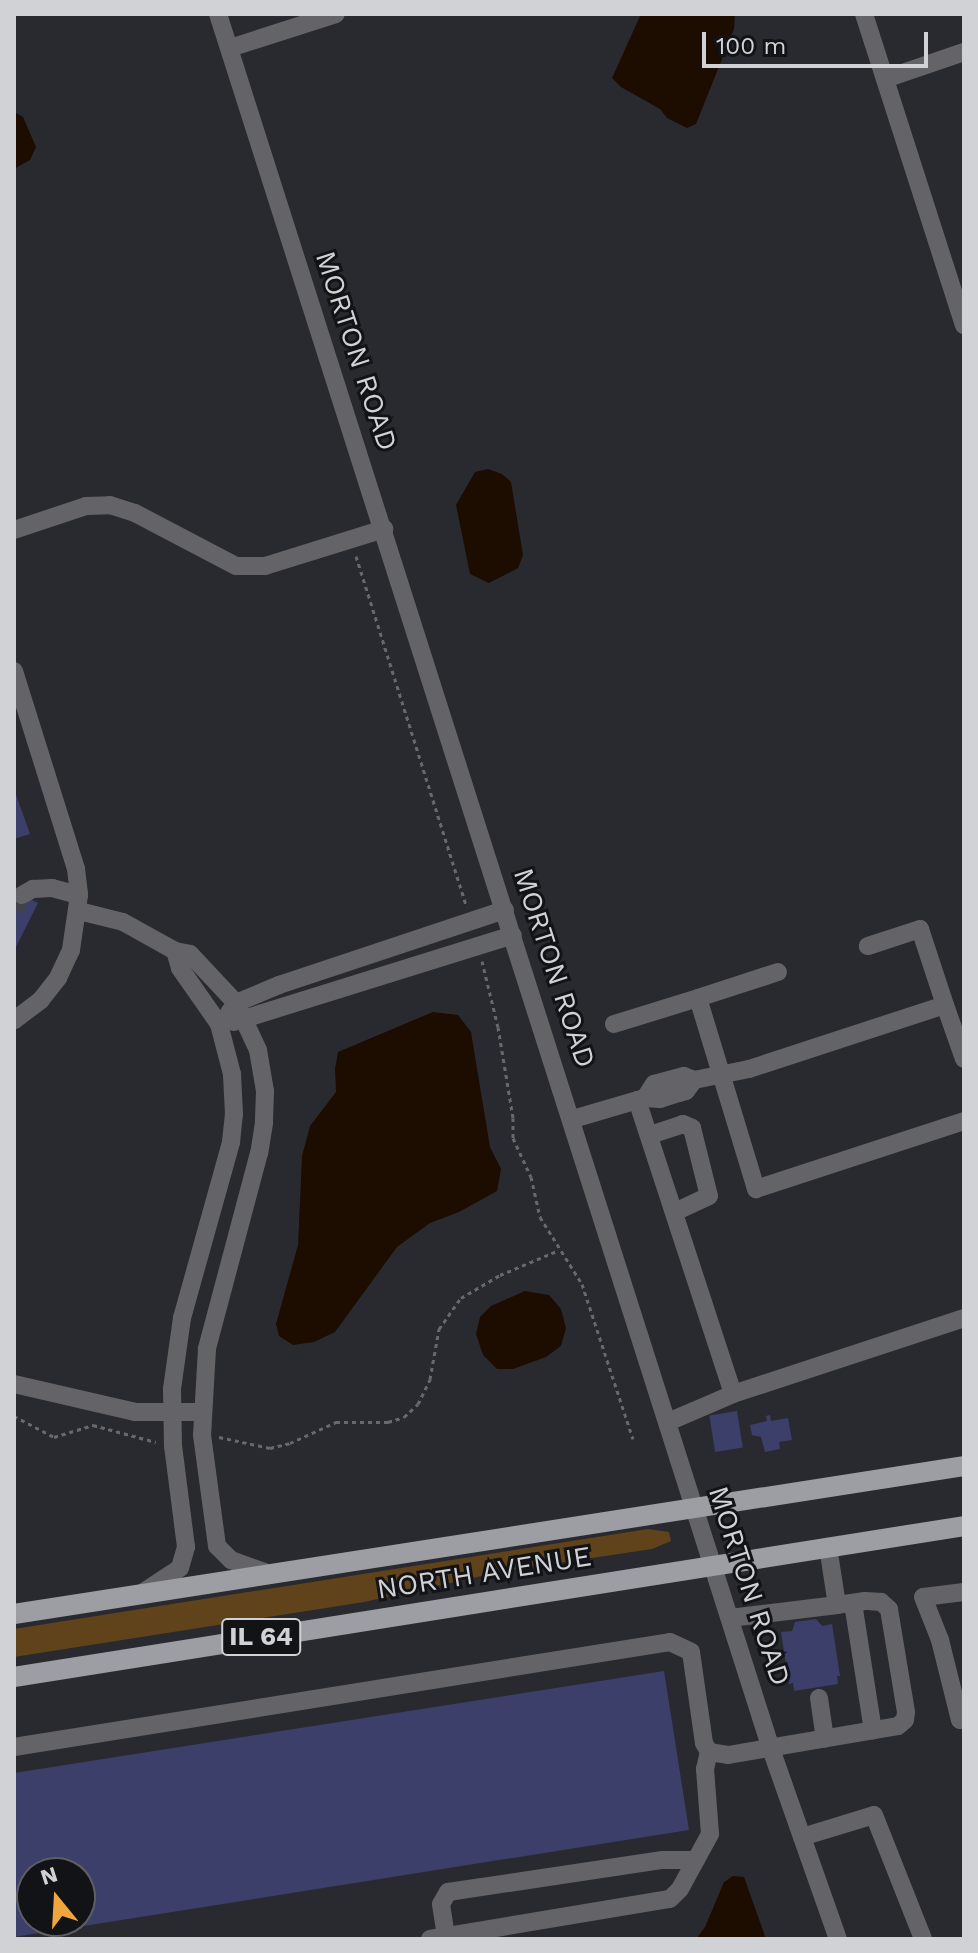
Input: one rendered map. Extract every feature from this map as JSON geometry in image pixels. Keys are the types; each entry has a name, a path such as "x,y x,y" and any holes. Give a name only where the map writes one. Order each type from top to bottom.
{"main road":[{"name":"NORTH AVENUE","path":"14,1614 964,1466"},
{"name":"NORTH AVENUE","path":"14,1677 964,1526"}],"street":[{"name":"MORTON ROAD","path":"218,14 573,1119 771,1749 838,1939"},
{"path":"230,48 336,14"},
{"path":"864,14 964,325"},
{"path":"885,79 964,52"},
{"path":"14,530 86,506 110,505 135,513 236,566 265,566 384,529"},
{"path":"14,671 76,869 79,903 71,950 58,978 17,1012"},
{"path":"22,895 33,889 52,888 175,951 190,954 236,1003 258,1050 265,1091 264,1123 207,1349 202,1438 217,1546 231,1560 270,1574"},
{"path":"219,1024 236,1003 279,985 505,910"},
{"path":"868,946 920,929 964,1059"},
{"path":"219,1024 246,1021 513,935"},
{"path":"142,1593 180,1568 186,1547 170,1412 182,1318 233,1128 232,1074 219,1024 180,968 175,951"},
{"path":"614,1024 778,972"},
{"path":"698,998 724,1075 756,1189 964,1121"},
{"path":"573,1119 641,1099 660,1099 686,1091 694,1080 724,1075 945,1005"},
{"path":"641,1099 733,1394"},
{"path":"650,1135 683,1124 692,1128 709,1196 674,1212"},
{"path":"668,1422 733,1394 964,1318"},
{"path":"14,1384 135,1412 202,1412"},
{"path":"828,1547 845,1604 873,1730"},
{"path":"964,1592 923,1597 940,1640 960,1720 964,1719"},
{"path":"709,1752 728,1755 771,1749 898,1726 905,1720 889,1609 881,1602 730,1618"},
{"path":"14,1747 670,1642 691,1652 704,1743 709,1752 705,1769 710,1834 696,1860 680,1889 670,1899 438,1938 441,1904 448,1892 663,1860 696,1860"},
{"path":"819,1698 825,1739"},
{"path":"802,1837 874,1815 923,1939"}],"path":[{"path":"351,539 471,921"},
{"path":"478,946 498,1027 513,1118 513,1138 531,1177 540,1217 582,1284 633,1439"},
{"path":"202,1438 220,1437 270,1448 290,1443 336,1422 388,1422 404,1417 423,1393 432,1370 439,1329 461,1298 491,1279 559,1251"},
{"path":"14,1416 25,1419 54,1437 93,1425 146,1442 173,1441"}],"shaded area":[{"path":"641,14 735,14 734,29 696,124 687,128 667,118 660,109 621,87 612,78"},
{"path":"14,112 23,117 36,147 30,160 14,169"},
{"path":"488,469 502,474 511,482 523,555 518,568 489,583 470,574 456,505 475,472"},
{"path":"433,1012 458,1015 471,1032 490,1147 501,1169 497,1191 459,1212 430,1223 397,1247 335,1332 314,1342 293,1345 279,1336 276,1324 298,1245 302,1156 310,1126 336,1092 338,1052"},
{"path":"525,1291 549,1295 561,1309 566,1328 561,1346 546,1357 513,1369 497,1369 483,1355 476,1334 480,1317 491,1306"},
{"path":"648,1529 669,1532 671,1541 652,1549 504,1571 364,1602 14,1657 14,1629"},
{"path":"733,1876 744,1877 766,1939 696,1939 705,1927 724,1882"}],"building":[{"path":"14,789 30,834 14,839"},
{"path":"14,891 38,903 14,951"},
{"path":"737,1411 743,1448 715,1452 709,1415"},
{"path":"770,1415 771,1421 788,1418 792,1440 779,1442 780,1449 765,1452 761,1437 752,1435 750,1425 767,1421 766,1416"},
{"path":"816,1619 822,1626 832,1624 840,1676 837,1676 838,1684 794,1691 793,1683 789,1684 781,1632 792,1631 795,1622"},
{"path":"664,1671 689,1830 96,1924 96,1857 16,1857 14,1937 14,1773"}],"tunnel":[{"path":"14,909 22,895"}]}
